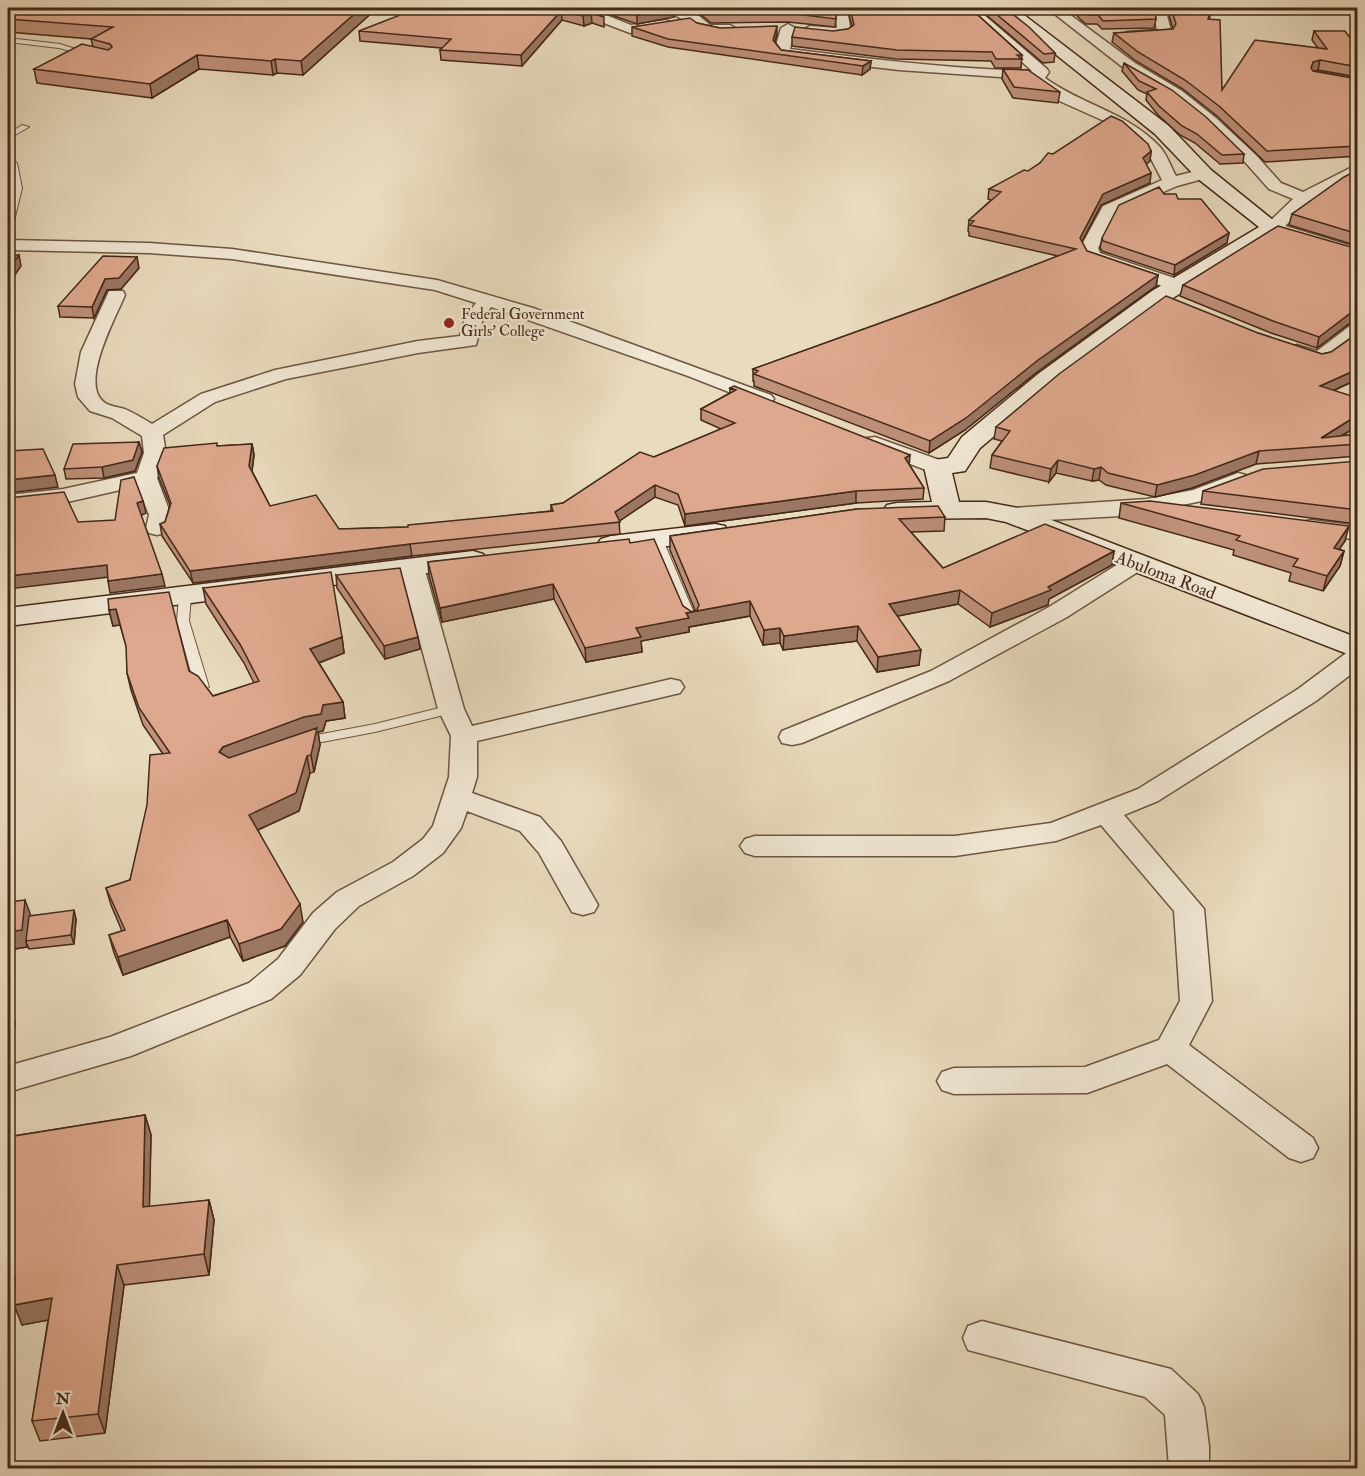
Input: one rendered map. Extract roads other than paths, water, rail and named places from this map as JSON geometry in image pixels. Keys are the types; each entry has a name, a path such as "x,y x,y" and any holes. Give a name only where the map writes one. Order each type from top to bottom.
{"street":[{"path":"550,8 583,10 632,30 694,19"},
{"path":"669,8 694,19 700,26 708,29 744,29"},
{"path":"840,8 844,33 783,28 782,49 786,53 899,66 1041,75 1041,72 969,8"},
{"path":"1005,8 1162,130 1204,174 1273,228 1358,254"},
{"path":"1053,8 1130,66 1177,94 1211,121 1250,158 1275,186 1304,198"},
{"path":"1091,36 1165,34 1159,8"},
{"path":"1034,76 1060,96 1127,126 1155,151 1171,182"},
{"path":"851,434 937,467 956,465 971,443 1047,379 1273,228 1304,198 1358,169"},
{"path":"1173,295 1092,256 1089,248 1109,210 1171,182 1204,174"},
{"path":"1335,182 1358,187"},
{"path":"8,245 149,248 232,254 437,285 487,300 694,372 787,408"},
{"path":"116,295 88,358 86,380 88,396 97,407 119,414 152,433"},
{"path":"152,433 208,398 282,374 418,346 469,341 474,318 487,300"},
{"path":"1283,346 1320,358 1358,329"},
{"path":"152,433 155,453 146,478 160,515 157,528"},
{"path":"937,467 947,509"},
{"path":"1013,515 1148,506 1199,495 1256,473"},
{"path":"8,502 63,496 146,478"},
{"path":"1148,506 1215,514"},
{"name":"Abuloma Road","path":"866,512 947,509 986,510 1013,515 1358,649"},
{"path":"1293,525 1358,533"},
{"path":"587,548 739,529"},
{"path":"8,617 494,558"},
{"path":"792,737 940,676 1058,612 1136,563"},
{"path":"8,1079 119,1047 260,992 289,967 324,921 348,899 403,869 433,846 447,828 464,777 464,736 451,709 412,567"},
{"path":"755,846 955,846 1056,832 1148,795 1307,694 1358,656"},
{"path":"464,736 671,687"},
{"path":"457,797 530,824 551,848 583,905"},
{"path":"954,1081 1087,1080 1171,1048 1196,1000 1189,909 1106,812"},
{"path":"1171,1048 1301,1148"},
{"path":"982,1338 1157,1382 1184,1407 1190,1446 1189,1468"}],"lane":[{"path":"8,40 60,46 99,57"},
{"path":"8,137 25,128"},
{"path":"8,159 13,163 18,188 8,229"},
{"path":"657,540 691,620"},
{"path":"185,596 183,621 202,687"},
{"path":"287,747 313,739 375,728 451,709"}],"place":[{"name":"Federal Government Girls' College","path":"449,323"}]}
